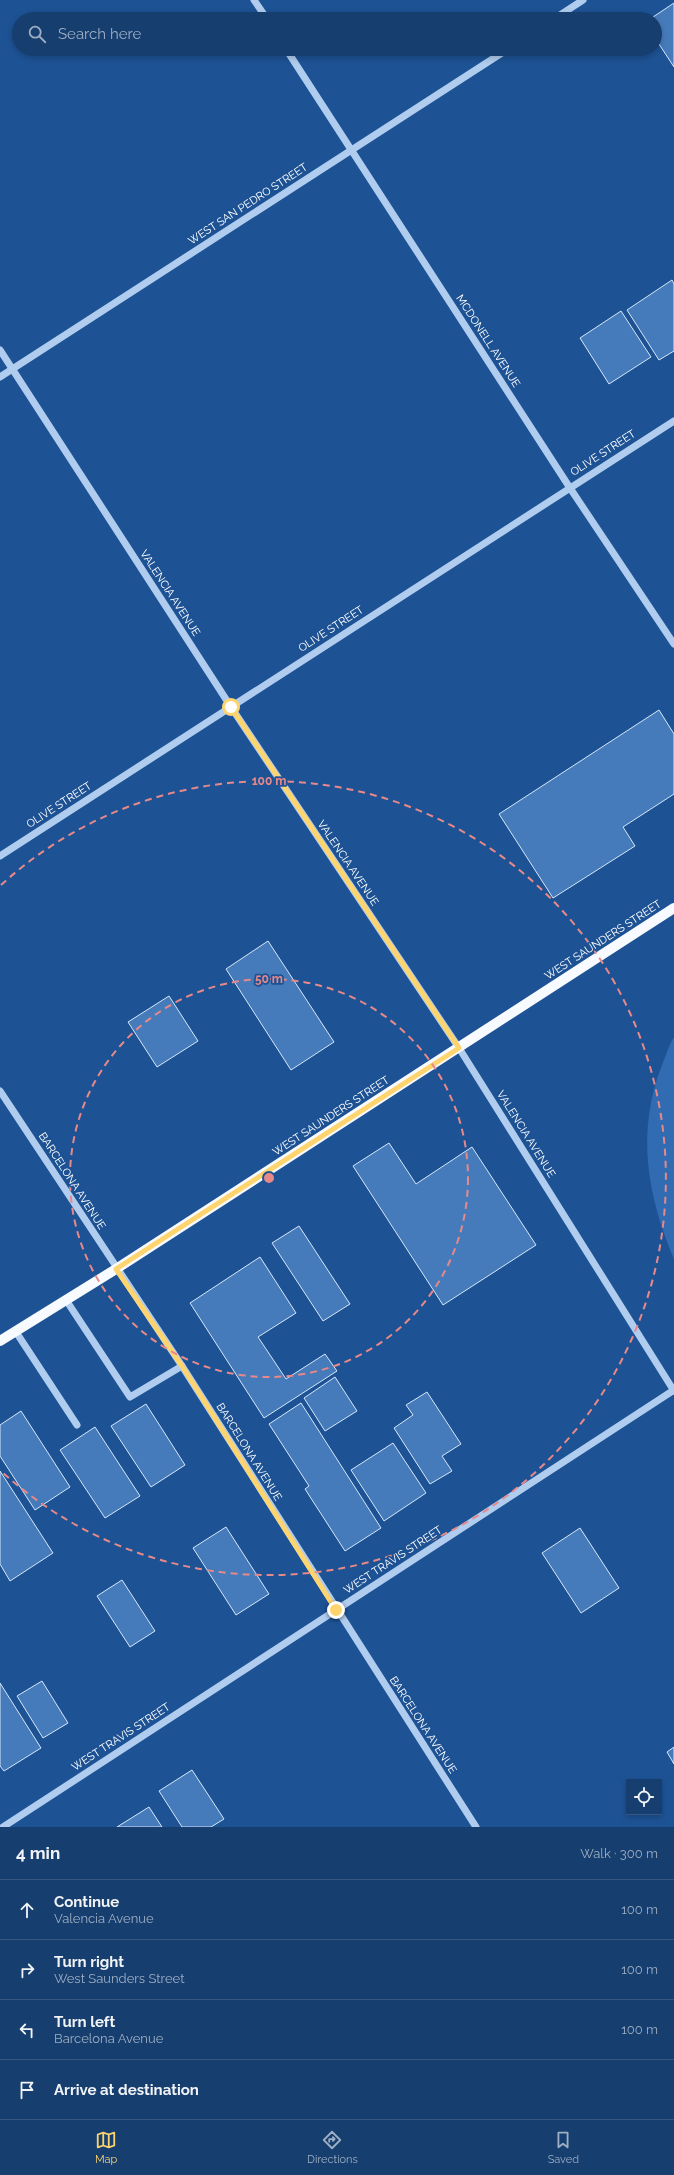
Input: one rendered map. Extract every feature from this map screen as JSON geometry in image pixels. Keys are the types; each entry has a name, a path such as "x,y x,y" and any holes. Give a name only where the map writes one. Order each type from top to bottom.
{"main road":[{"name":"WEST SAUNDERS STREET","path":"0,1341 116,1269 674,908"}],"street":[{"path":"254,0 262,12"},
{"path":"565,12 583,0"},
{"name":"MCDONELL AVENUE","path":"291,56 570,488 674,644"},
{"name":"WEST SAN PEDRO STREET","path":"0,377 497,56"},
{"name":"VALENCIA AVENUE","path":"0,350 231,707 459,1048 674,1391"},
{"name":"OLIVE STREET","path":"0,856 674,421"},
{"name":"BARCELONA AVENUE","path":"0,1091 116,1269 182,1366 336,1610 476,1827"},
{"path":"66,1300 130,1397 182,1366"},
{"path":"16,1332 77,1425"},
{"name":"WEST TRAVIS STREET","path":"3,1827 674,1391"}],"shaded area":[{"path":"674,1037 674,1259 657,1211 651,1187 647,1139 649,1114 654,1090 666,1054"}],"building":[{"path":"674,3 674,67 662,49 662,12 660,12"},
{"path":"672,280 674,284 674,351 659,360 627,310"},
{"path":"621,311 651,357 609,384 580,338"},
{"path":"659,710 674,734 674,794 623,827 635,846 553,898 499,814"},
{"path":"268,941 334,1042 291,1070 226,969"},
{"path":"169,996 198,1041 157,1067 128,1022"},
{"path":"389,1143 416,1184 472,1147 536,1245 443,1305 353,1166"},
{"path":"299,1226 350,1304 323,1321 272,1243"},
{"path":"260,1257 296,1313 258,1337 286,1379 325,1354 337,1371 264,1418 190,1303"},
{"path":"335,1377 357,1411 325,1431 304,1398"},
{"path":"427,1392 461,1444 442,1456 452,1471 430,1484 394,1428 413,1415 406,1405"},
{"path":"301,1403 381,1528 345,1551 305,1489 309,1486 269,1424"},
{"path":"146,1404 185,1465 151,1487 111,1426"},
{"path":"21,1411 70,1487 35,1510 0,1456 0,1425"},
{"path":"95,1427 140,1496 105,1518 60,1450"},
{"path":"393,1443 426,1493 384,1521 351,1470"},
{"path":"0,1471 53,1553 10,1581 0,1564"},
{"path":"226,1527 269,1594 236,1615 193,1548"},
{"path":"580,1528 619,1588 581,1613 542,1553"},
{"path":"122,1580 155,1631 130,1647 97,1596"},
{"path":"42,1681 68,1723 43,1738 17,1696"},
{"path":"0,1683 41,1748 4,1771 0,1766"},
{"path":"674,1747 674,1764 667,1752"},
{"path":"192,1770 224,1819 211,1827 182,1827 159,1791"},
{"path":"149,1807 162,1827 117,1827"}],"route":[{"path":"231,707 459,1048 116,1269 182,1366 336,1610"}]}
